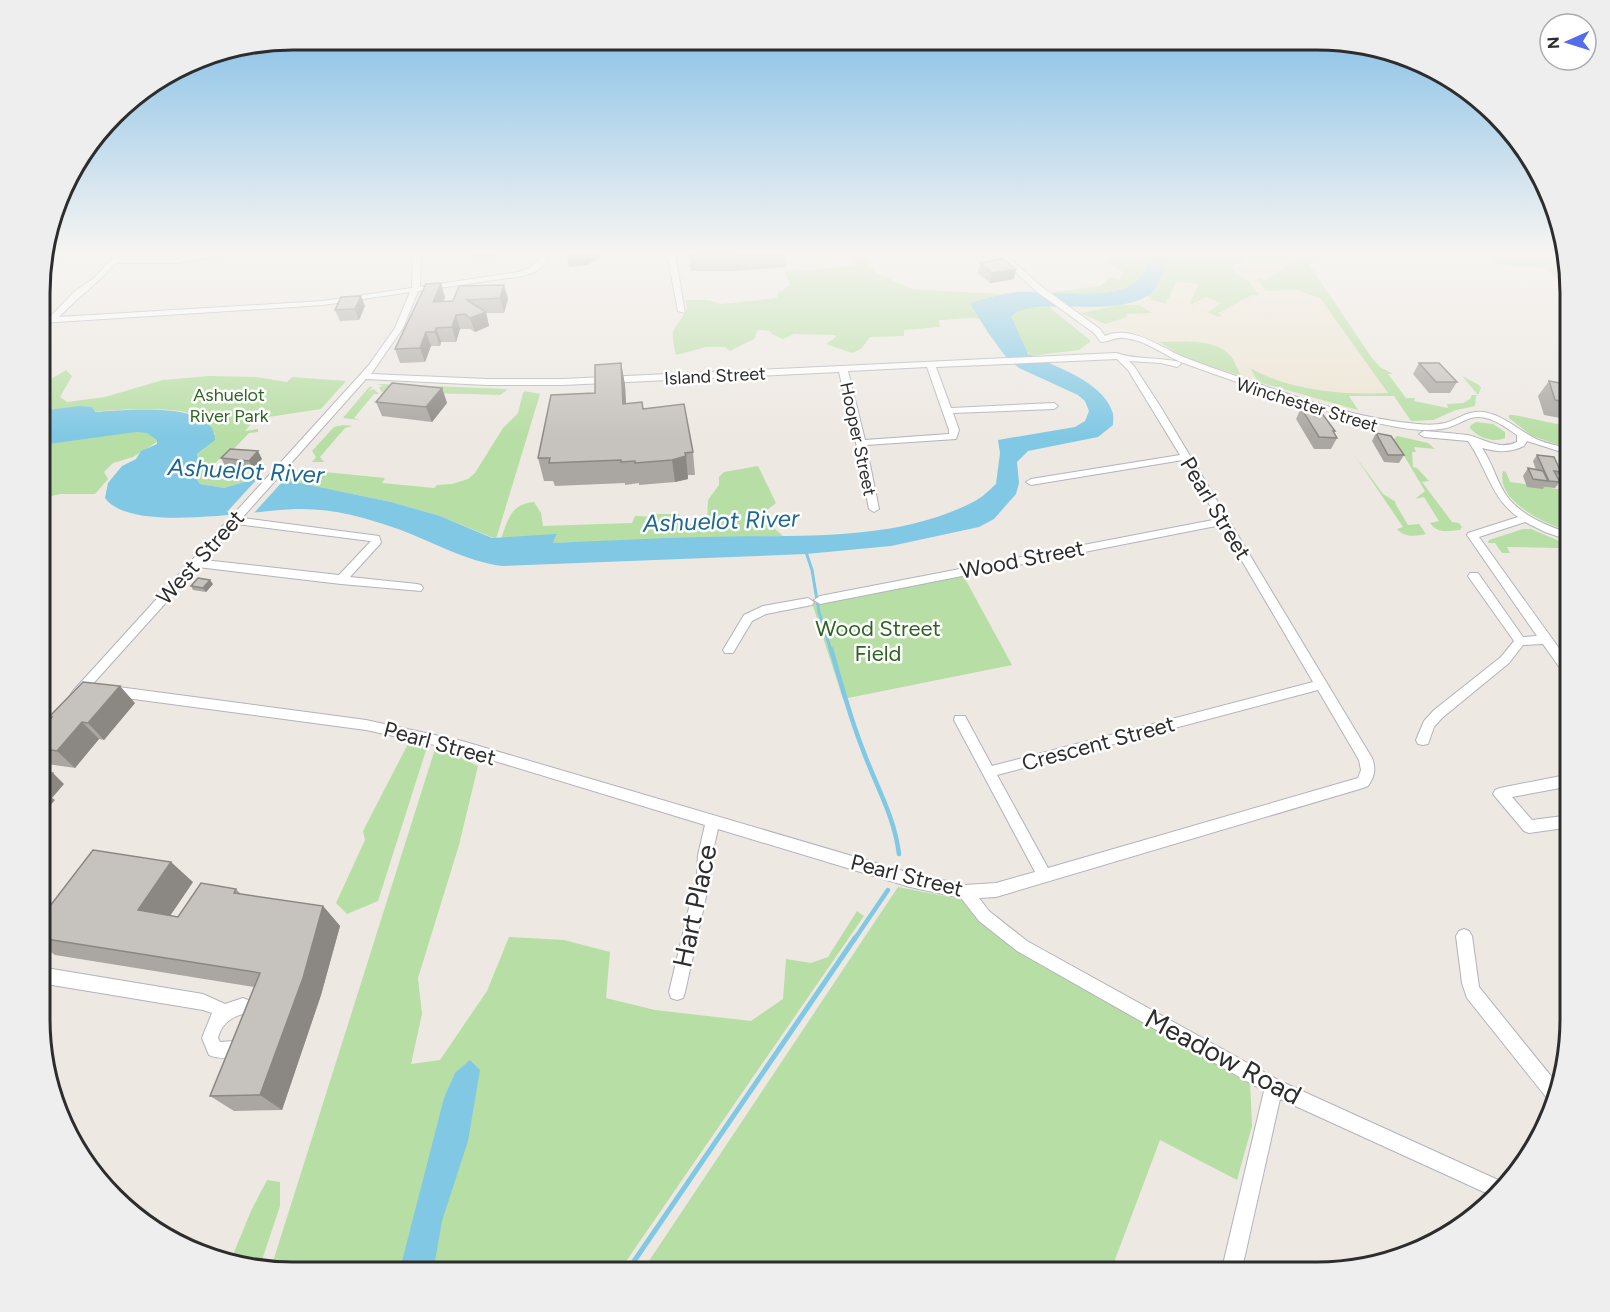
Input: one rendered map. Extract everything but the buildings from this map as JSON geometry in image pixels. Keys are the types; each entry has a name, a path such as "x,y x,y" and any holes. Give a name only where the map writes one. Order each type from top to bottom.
{"street":[{"path":"52,320 58,314"},
{"path":"52,320 144,314"},
{"name":"West Street","path":"66,706 365,376 401,326 406,314"},
{"path":"1073,314 1085,322 1129,335"},
{"path":"1085,322 1103,342"},
{"name":"Island Street","path":"1065,359 1114,335 1129,335"},
{"name":"Winchester Street","path":"1129,335 1258,387 1389,423 1433,427 1451,424 1468,415 1487,416 1510,424 1521,434"},
{"name":"Pearl Street","path":"83,688 404,731 462,746 910,880 964,892 996,890 1363,782 1368,776 1368,766 1322,684 1185,457 1132,364 1107,352 1103,342"},
{"path":"1149,358 1155,353 1154,347"},
{"name":"Island Street","path":"365,376 520,383 1118,357"},
{"name":"Winchester Street","path":"1132,364 1149,358 1172,363 1318,410 1392,430 1470,439 1488,447 1511,448"},
{"path":"861,443 953,437 954,430 931,366"},
{"name":"Hooper Street","path":"843,369 874,509"},
{"path":"947,411 1054,406"},
{"path":"1456,420 1459,431 1470,439 1481,452 1502,496 1526,518 1560,533"},
{"path":"1492,473 1496,457 1521,444 1523,440 1521,434"},
{"path":"1521,434 1536,442 1560,449"},
{"path":"1511,448 1560,456"},
{"path":"1031,482 1185,457"},
{"path":"237,517 375,538 376,542 341,580"},
{"path":"1526,518 1472,535 1560,660"},
{"name":"Wood Street","path":"729,650 748,618 763,610 1224,521"},
{"path":"195,563 417,588"},
{"path":"1474,576 1520,641"},
{"path":"1423,740 1429,725 1438,714 1505,660 1520,641 1546,640"},
{"name":"Crescent Street","path":"1044,876 988,772 1322,684"},
{"path":"960,720 988,772"},
{"path":"1560,782 1500,794 1529,827 1560,823"},
{"name":"Hart Place","path":"677,992 704,874 712,820"},
{"name":"Meadow Road","path":"964,892 984,916 1022,946 1274,1087 1493,1187"},
{"path":"1464,936 1473,992 1550,1089"},
{"path":"50,977 203,1002 217,1007 224,1014"},
{"path":"1234,1262 1274,1087"}],"shaded area":[{"path":"1081,314 1337,314 1395,396 1349,396 1359,412 1331,405 1174,355 1147,337 1086,318"}],"green space":[{"path":"684,314 977,314 981,319 939,320 940,327 904,330 904,336 870,337 861,349 852,353 826,344 836,337 835,335 794,334 783,339 769,331 758,330 754,339 730,351 725,347 706,347 676,355 674,330"},
{"path":"1008,314 1058,314 1091,341 1079,350 1031,356 1023,347"},
{"path":"1084,314 1126,314 1127,317 1105,324"},
{"path":"1332,314 1343,314 1372,358 1380,367 1393,374 1388,374 1406,398 1415,398 1414,401 1448,408 1447,404 1463,403 1472,395 1478,395 1475,406 1456,410 1433,420 1411,421 1394,396 1349,396 1358,410 1258,382 1250,368 1299,387 1334,392 1388,393"},
{"path":"1159,342 1198,342 1218,347 1232,358 1241,376 1185,358"},
{"name":"Ashuelot River Park","path":"66,370 72,376 60,397 67,402 105,397 163,380 209,376 256,377 287,382 292,377 346,381 321,409 255,419 245,431 258,429 258,432 249,433 229,454 227,453 230,447 202,478 222,479 262,473 258,478 224,488 200,484 195,477 200,466 197,454 204,449 215,434 199,417 186,412 146,409 99,411 50,417 50,380"},
{"path":"1462,376 1479,385 1481,388 1478,395"},
{"path":"381,384 507,390 500,395 382,392 379,388 383,385 376,385"},
{"path":"369,387 373,387 368,391 374,389 379,394 374,394 354,418 360,420 343,418"},
{"path":"525,391 540,394 496,539 440,516 391,502 283,480 304,470 385,478 382,483 434,488 437,485 452,484 468,479 475,473 503,428 518,413"},
{"path":"1509,415 1560,425 1560,445 1532,436 1509,418"},
{"path":"1476,422 1493,424 1505,432 1505,438 1491,440 1482,437 1470,428"},
{"path":"353,426 345,428 320,457 324,462 312,462 316,457 312,451 334,427"},
{"name":"Ashuelot River Park","path":"146,428 160,440 133,457 113,463 104,472 108,479 95,494 50,496 50,439"},
{"path":"1397,436 1428,443 1435,449 1414,447 1416,452 1412,452 1413,467 1417,468 1429,481 1422,482 1452,522 1459,523 1462,527 1460,530 1440,530 1430,523 1439,521 1424,497 1415,499 1425,491 1394,439"},
{"path":"1355,456 1383,494 1396,502 1408,525 1419,524 1426,534 1407,535 1397,529 1403,527"},
{"path":"758,466 776,503 767,510 768,523 783,536 553,543 557,535 501,539 508,519 515,509 526,503 534,502 541,513 543,526 632,523 635,516 655,517 656,514 679,514 683,525 707,522 708,500 719,485 719,477 724,472"},
{"path":"1503,471 1506,472 1510,482 1560,489 1560,528 1537,518 1515,502 1503,482"},
{"path":"1523,529 1531,529 1560,541 1560,549 1507,547 1510,553 1502,553 1495,543 1488,543 1489,540"},
{"name":"Wood Street Field","path":"963,575 1012,665 843,699 812,603"},
{"path":"410,740 428,744 378,901 347,914 336,903 365,840 363,831"},
{"path":"439,747 478,766 459,845 418,978 422,1014 411,1064 440,1060 487,991 509,937 564,940 610,952 606,998 655,1010 751,1021 783,999 786,959 811,963 828,957 857,911 864,916 626,1262 273,1262 435,749"},
{"path":"898,887 960,899 1012,947 1250,1081 1252,1126 1237,1180 1160,1140 1114,1262 648,1262"},
{"path":"267,1180 280,1182 280,1206 262,1260 233,1255"}],"water":[{"path":"976,314 1014,314 1011,316 1028,354 1063,369 1098,391 1107,400 1113,412 1113,425 1098,437 1028,451 1017,462 1019,483 1016,494 994,519 979,527 891,546 806,554 502,566 462,556 386,525 335,512 296,509 194,517 165,518 139,515 119,509 105,498 108,483 122,466 136,459 141,451 157,444 157,440 147,433 136,432 50,444 50,410 79,406 92,407 95,412 165,410 184,413 200,418 211,427 215,440 197,454 200,466 195,477 200,484 224,488 258,478 285,480 391,502 440,516 492,538 557,534 553,543 685,537 807,536 877,530 943,515 981,498 996,484 1000,453 998,440 1075,427 1085,421 1089,411 1085,401 1078,395 1019,368 1006,357"},
{"path":"470,1060 480,1070 468,1141 442,1221 435,1262 402,1262 444,1098 455,1073"}],"pier":[{"path":"258,478 284,480 253,514 227,512"}],"waterway":[{"path":"805,549 812,570 819,612 831,651"},
{"path":"831,649 854,726 889,813 899,854"},
{"path":"854,940 888,890"},
{"path":"634,1262 855,938"}],"water label":[{"name":"Ashuelot River","path":"246,471"},
{"name":"Ashuelot River","path":"721,521"}]}
